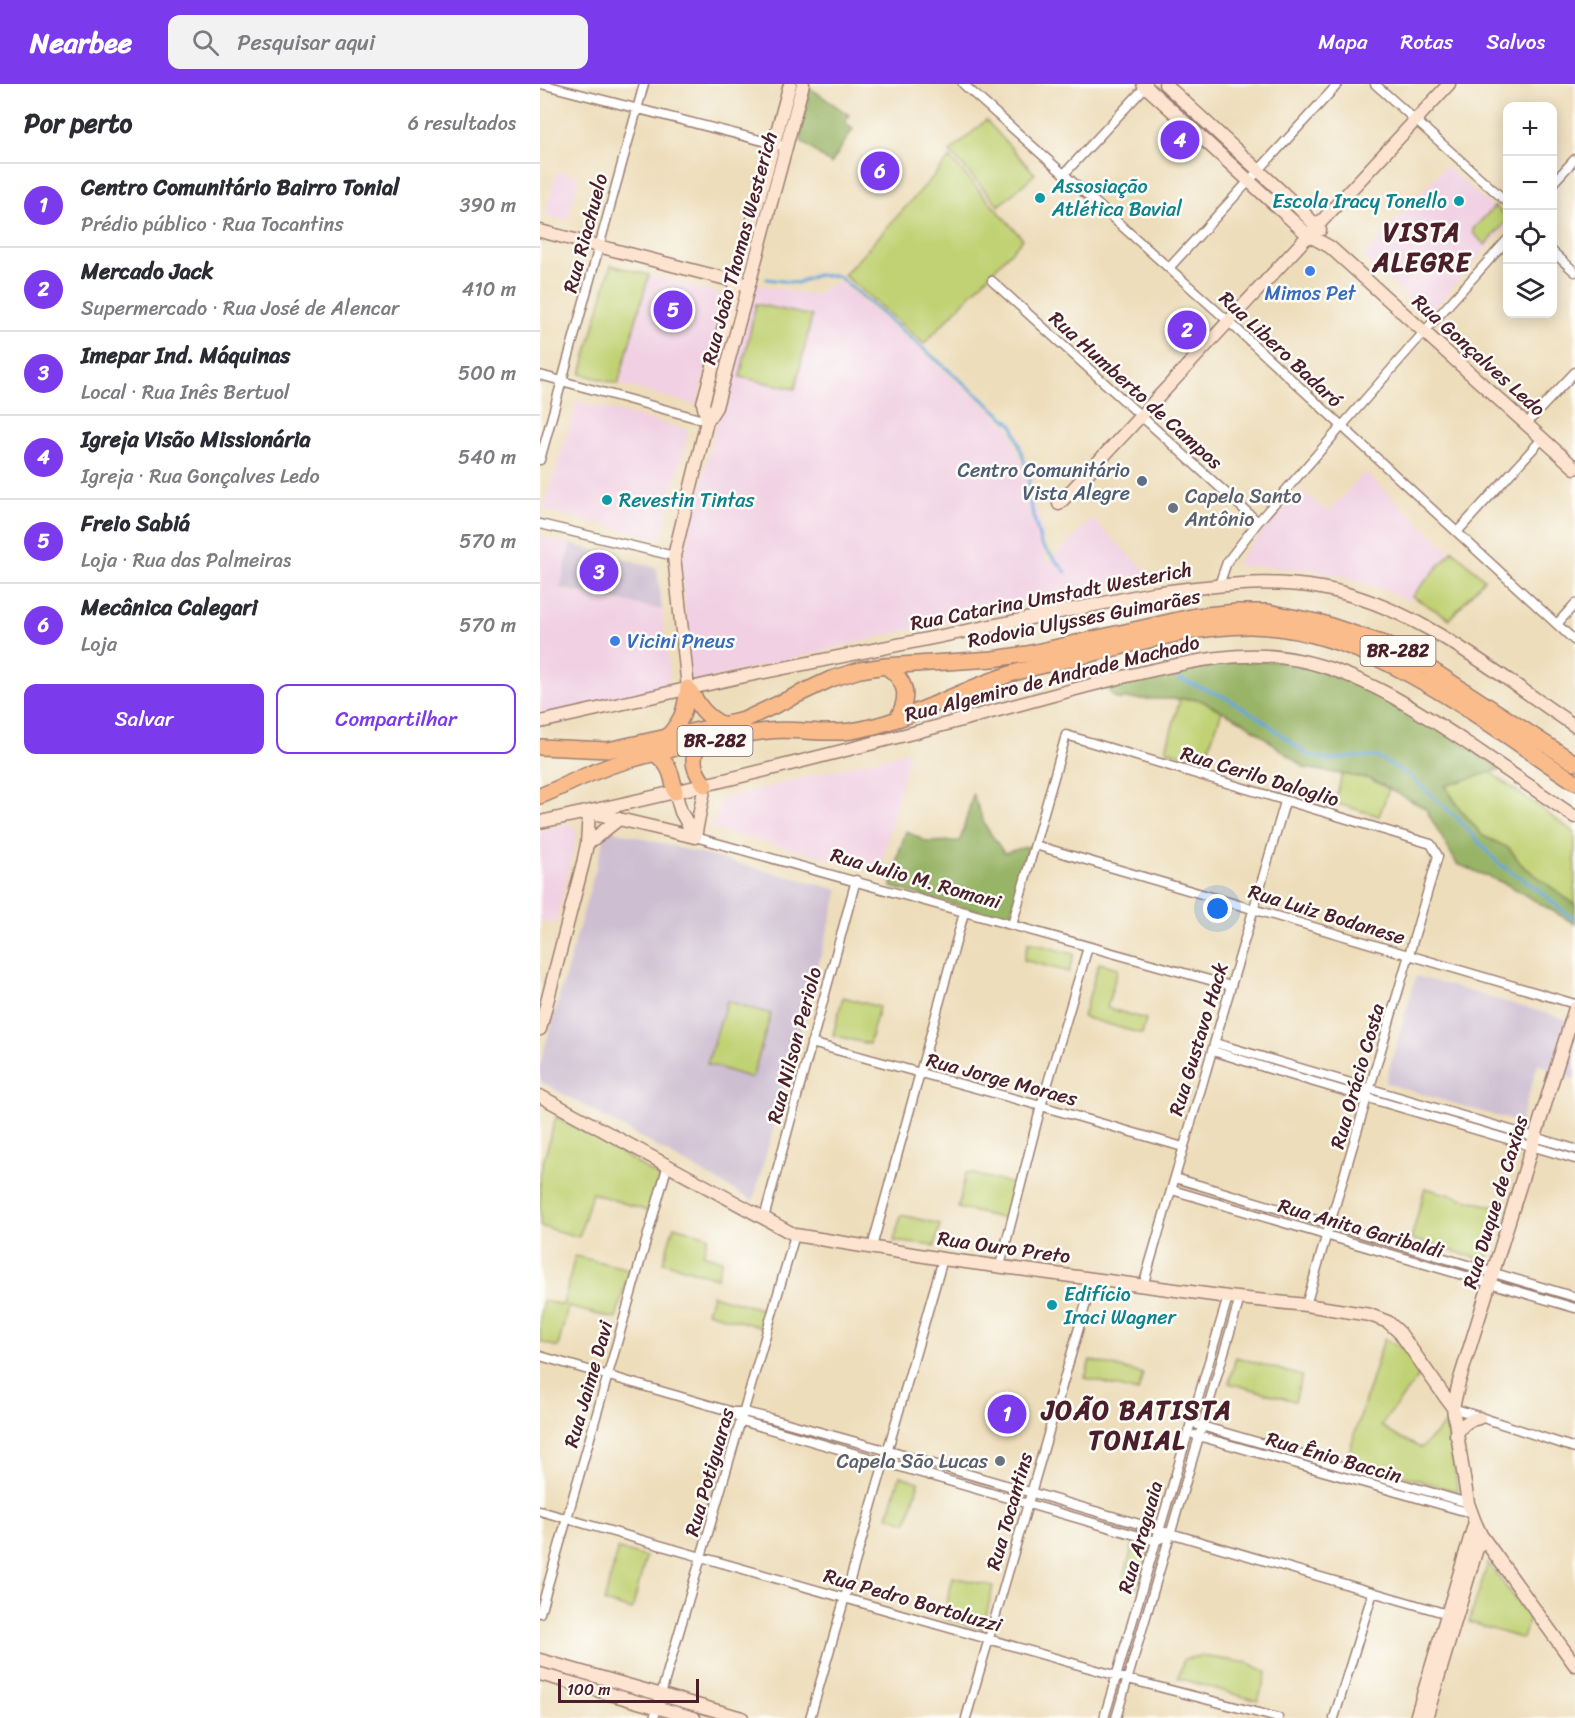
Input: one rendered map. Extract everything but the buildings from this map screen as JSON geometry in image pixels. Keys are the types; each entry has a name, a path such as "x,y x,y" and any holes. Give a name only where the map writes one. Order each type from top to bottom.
{"highway":[{"name":"Rodovia Ulysses Guimarães","path":"540,747 608,750 744,720 831,679 860,670 885,666 993,659 1027,654 1196,616 1268,612 1322,623 1385,644 1429,668 1575,763"},
{"name":"Rodovia Ulysses Guimarães","path":"540,796 615,764 772,731 850,731 897,719 1017,672 1176,633 1225,627 1266,627 1290,630 1341,644 1379,658 1464,707 1575,782"},
{"path":"885,666 896,673 903,683 905,696 903,708 897,719"},
{"path":"688,688 700,709 708,717 723,725"},
{"path":"668,736 681,722 688,688"},
{"path":"697,745 694,766 697,776 705,784"},
{"path":"656,754 670,769 675,792"}],"street":[{"path":"541,84 786,147"},
{"name":"Rua Riachuelo","path":"540,460 644,84"},
{"name":"Rua João Thomas Westerich","path":"707,421 703,403 790,84"},
{"name":"Rua João Thomas Westerich","path":"688,688 674,556 707,421 716,407 803,84"},
{"name":"Rua Libero Badaró","path":"963,84 1228,321 1575,641"},
{"name":"Rua Gonçalves Ledo","path":"1165,84 1317,225 1330,247"},
{"path":"1169,268 1338,84"},
{"path":"1375,84 1503,199"},
{"path":"1059,504 1449,84"},
{"path":"1064,174 1146,85"},
{"name":"Rua Gonçalves Ledo","path":"1146,85 1308,235 1330,247 1575,468"},
{"path":"1198,135 1209,124"},
{"path":"1557,179 1575,159"},
{"path":"755,209 768,213"},
{"path":"540,231 748,285"},
{"path":"1219,585 1227,562 1258,522 1503,245"},
{"path":"1557,256 1575,272"},
{"name":"Rua Humberto de Campos","path":"992,281 1258,522"},
{"path":"719,344 732,347"},
{"path":"1527,423 1575,372"},
{"path":"540,375 707,421"},
{"path":"1457,532 1542,439"},
{"path":"540,524 674,556"},
{"name":"Rua Catarina Umstadt Westerich","path":"540,722 688,688 1153,593 1219,585 1277,584 1320,588 1352,595 1393,611 1451,642 1575,726"},
{"path":"1557,624 1575,604"},
{"name":"Rua Algemiro de Andrade Machado","path":"540,822 675,792 943,725 1105,681 1194,661 1259,655 1298,659 1335,670 1373,686 1420,711 1575,817"},
{"name":"Rua Cerilo Daloglio","path":"1035,845 1066,735 1431,844 1438,856"},
{"path":"695,837 705,784"},
{"path":"675,792 681,812 695,837"},
{"name":"Rua Gustavo Hack","path":"1143,1286 1285,802"},
{"path":"540,1029 587,844 589,812"},
{"name":"Rua Julio M. Romani","path":"589,812 695,837 856,880 964,913 1231,986"},
{"path":"587,844 619,819"},
{"path":"1012,925 1035,845"},
{"name":"Rua Luiz Bodanese","path":"1035,845 1575,1006"},
{"name":"Rua Orácio Costa","path":"1306,1305 1438,856"},
{"name":"Rua Nilson Periolo","path":"764,1218 856,880"},
{"path":"872,1247 964,913"},
{"path":"1000,1266 1041,1106 1088,946"},
{"name":"Rua Duque de Caxias","path":"1453,1408 1459,1382 1575,1006"},
{"name":"Rua Jorge Moraes","path":"811,1043 1183,1147"},
{"path":"1214,1047 1273,1059 1475,1119 1575,1159"},
{"path":"1214,1047 1270,1069 1425,1115 1472,1128 1575,1149"},
{"path":"1270,1069 1273,1059"},
{"path":"1312,1082 1315,1071"},
{"name":"Rua Ouro Preto","path":"541,1099 668,1164 795,1235 943,1259 1370,1315 1388,1322 1400,1333 1453,1408"},
{"path":"1425,1115 1427,1105"},
{"path":"1472,1128 1475,1119"},
{"name":"Rua Jaime Davi","path":"540,1613 668,1164"},
{"name":"Rua Anita Garibaldi","path":"1175,1178 1434,1255 1571,1306"},
{"name":"Rua Anita Garibaldi","path":"1172,1190 1430,1265 1572,1296"},
{"path":"1222,1205 1226,1193"},
{"path":"1268,1218 1271,1206"},
{"name":"Rua Potiguaras","path":"656,1712 795,1235"},
{"path":"1388,1253 1391,1242"},
{"path":"1430,1265 1434,1255"},
{"path":"810,1718 943,1259"},
{"name":"Rua Tocantins","path":"966,1718 1093,1279"},
{"path":"1571,1306 1572,1296"},
{"name":"Rua Araguaia","path":"1104,1718 1207,1369 1234,1297"},
{"name":"Rua Araguaia","path":"1116,1718 1202,1426 1234,1297"},
{"path":"540,1356 733,1412 797,1436 1156,1541 1170,1533"},
{"path":"1207,1369 1217,1372"},
{"path":"1436,1383 1444,1386 1459,1382"},
{"path":"1575,1448 1453,1408 1471,1512 1481,1535 1575,1665"},
{"path":"743,1416 800,1426 836,1436 1451,1615"},
{"path":"1456,1435 1461,1426 1469,1420 1479,1418"},
{"name":"Rua Ênio Baccin","path":"1191,1423 1257,1442 1307,1462"},
{"path":"797,1436 800,1426"},
{"name":"Rua Ênio Baccin","path":"1188,1433 1254,1452 1307,1462 1355,1475 1471,1512"},
{"path":"832,1446 836,1436"},
{"path":"1254,1452 1257,1442"},
{"path":"936,1477 939,1466"},
{"path":"974,1488 977,1478"},
{"path":"1172,1487 1183,1490"},
{"path":"1079,1519 1082,1508"},
{"name":"Rua Pedro Bortoluzzi","path":"540,1511 1116,1676 1278,1718"},
{"path":"1451,1615 1471,1512"},
{"path":"1112,1528 1114,1517"},
{"path":"1416,1718 1481,1535"},
{"path":"1334,1718 1373,1592"},
{"path":"1141,1593 1152,1596"},
{"path":"1131,1626 1142,1630"},
{"path":"540,1660 742,1718"},
{"path":"540,1674 656,1712 694,1718"},
{"path":"1426,1718 1433,1675"}],"shaded area":[{"path":"1445,166 1503,217 1503,230 1428,315 1363,258"},
{"path":"557,171 579,177 567,221 545,215"},
{"path":"649,275 726,296 696,405 618,384"},
{"path":"838,281 1009,426 1041,524 1046,565 1092,519 1151,575 932,624 691,683 681,561 752,284 814,295"},
{"path":"577,401 689,430 661,539 543,510"},
{"path":"1365,472 1453,554 1408,601 1383,589 1342,576 1307,569 1241,566 1236,562 1301,490 1328,512"},
{"path":"540,537 571,544 560,589 662,610 670,677 663,688 540,717"},
{"path":"571,544 657,568 662,610 560,588"},
{"path":"909,751 880,871 711,829 720,799"},
{"path":"566,824 573,826 577,831 555,925 540,921 540,830"},
{"path":"607,829 839,890 753,1201 540,1081 540,1064"},
{"path":"1416,976 1575,1022 1575,1080 1538,1064 1520,1123 1385,1083"}],"green space":[{"path":"810,88 849,115 845,122 853,129 831,164 800,140"},
{"path":"986,120 1035,174 999,206 950,152"},
{"path":"950,158 1023,239 924,344 844,275"},
{"path":"1495,206 1503,214 1503,225 1485,245 1473,233 1473,229"},
{"path":"611,265 649,275 618,384 581,374"},
{"path":"756,304 812,316 795,389 740,377"},
{"path":"1453,550 1484,579 1450,619 1412,596"},
{"path":"1237,661 1297,661 1373,687 1502,769 1445,786 1460,809 1483,836 1509,848 1522,865 1575,905 1575,924 1506,884 1457,864 1425,808 1371,779 1305,768 1244,722 1198,699 1116,699 1103,685"},
{"path":"1180,699 1198,699 1222,711 1204,761 1166,750"},
{"path":"1490,772 1575,833 1575,905 1522,865 1509,848 1483,836 1460,809 1445,785"},
{"path":"1342,774 1370,779 1389,789 1379,816 1335,803"},
{"path":"973,795 986,827 1004,853 1029,846 1010,920 891,887 906,831 927,842 960,841"},
{"path":"1028,942 1074,954 1069,972 1024,960"},
{"path":"1099,963 1118,968 1107,1008 1146,1019 1142,1034 1083,1017"},
{"path":"843,997 879,1007 869,1044 833,1035"},
{"path":"727,1001 771,1014 752,1078 707,1064"},
{"path":"556,1117 605,1143 659,1177 648,1211 592,1193 579,1237 540,1226 540,1173"},
{"path":"966,1172 1013,1184 1005,1219 958,1208"},
{"path":"1425,1188 1502,1209 1487,1261 1411,1239"},
{"path":"901,1215 940,1224 935,1246 894,1241"},
{"path":"674,1226 708,1236 703,1254 722,1260 717,1278 663,1262"},
{"path":"575,1256 629,1269 616,1319 568,1307 558,1347 540,1342 540,1313 543,1301 563,1305"},
{"path":"712,1295 768,1311 763,1328 707,1312"},
{"path":"1384,1339 1403,1347 1420,1375 1381,1425 1393,1434 1421,1448 1446,1423 1458,1492 1347,1459"},
{"path":"1236,1357 1302,1376 1295,1401 1229,1383"},
{"path":"1090,1360 1143,1374 1138,1392 1085,1378"},
{"path":"900,1476 919,1482 907,1522 888,1516"},
{"path":"1133,1545 1150,1550 1138,1588 1122,1583"},
{"path":"618,1549 646,1557 632,1610 604,1602"},
{"path":"1488,1563 1529,1618 1523,1639 1469,1622"},
{"path":"953,1577 993,1586 983,1629 943,1619"},
{"path":"1201,1656 1248,1663 1267,1672 1258,1701 1178,1678 1184,1659"}],"waterway":[{"path":"767,279 797,283 817,275 838,276 1013,425 1029,477 1029,499 1041,544 1066,572"},
{"path":"1177,678 1225,697 1261,719 1308,755 1330,760 1377,757 1410,776 1456,817 1498,863 1535,887 1569,916 1575,918"}],"place":[{"name":"Igreja Visão Missionária","path":"1180,140"},
{"name":"Mecânica Calegari","path":"880,171"},
{"name":"Assosiação Atlética Bavial","path":"1040,198"},
{"name":"Escola Iracy Tonello","path":"1459,201"},
{"name":"Mimos Pet","path":"1310,271"},
{"name":"Freio Sabiá","path":"673,310"},
{"name":"Mercado Jack","path":"1187,330"},
{"name":"Centro Comunitário Vista Alegre","path":"1142,481"},
{"name":"Revestin Tintas","path":"607,500"},
{"name":"Capela Santo Antônio","path":"1173,508"},
{"name":"Imepar Ind. Máquinas","path":"599,572"},
{"name":"Vicini Pneus","path":"615,641"},
{"name":"Edifício Iraci Wagner","path":"1052,1305"},
{"name":"Centro Comunitário Bairro Tonial","path":"1007,1414"},
{"name":"Capela São Lucas","path":"1000,1461"}],"district":[{"name":"VISTA ALEGRE","path":"1422,247"},
{"name":"JOÃO BATISTA TONIAL","path":"1137,1425"}]}
